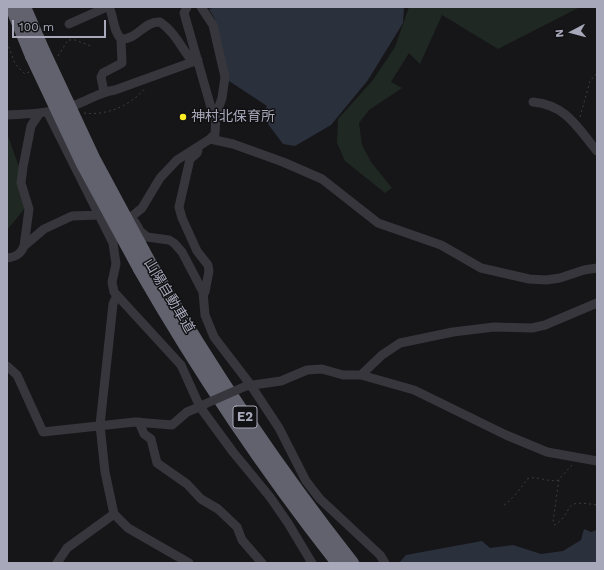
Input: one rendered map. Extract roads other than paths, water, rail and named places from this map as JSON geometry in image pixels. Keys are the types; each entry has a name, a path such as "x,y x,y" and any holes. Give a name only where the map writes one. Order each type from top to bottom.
{"highway":[{"name":"山陽自動車道","path":"12,7 93,158 145,267 194,360 273,477 338,563"},
{"name":"山陽自動車道","path":"24,7 38,53"},
{"name":"山陽自動車道","path":"145,267 244,416 282,470 352,563"}],"street":[{"path":"69,24 108,7 112,13 118,36 121,39 122,63 103,73 102,77 104,92"},
{"path":"187,7 184,13 195,61 212,111 216,115"},
{"path":"109,233 133,217 142,208 160,178 177,160 210,139 215,134 216,115 222,98 225,77 213,25 201,7"},
{"path":"121,39 125,40 135,35 149,23 160,22 170,29 183,51 195,61"},
{"path":"7,115 44,113 76,105 104,92 115,90 195,61"},
{"path":"533,102 553,105 562,110 597,151"},
{"path":"44,113 100,215 113,243 116,264 112,282 114,292 181,365 202,405 233,452 270,497 288,523 312,563"},
{"path":"7,258 15,257 22,251 24,246 29,209 21,183 23,167 31,126 44,113"},
{"path":"210,139 233,144 276,159 322,179 378,223 441,245 463,260 481,268 529,279 546,280 560,278 584,270 597,268"},
{"path":"198,147 197,153 190,159 179,207 182,218 197,251 208,265 205,292 203,292"},
{"path":"24,246 44,229 72,216 100,215"},
{"path":"133,217 140,231 147,237 169,240 182,252 203,292 205,315 214,337 279,428 306,481 320,499 380,555 385,563"},
{"path":"117,295 113,304 100,425 105,472 114,514 128,528 189,563"},
{"path":"361,375 382,355 400,343 453,332 494,327 532,328 545,325 597,303"},
{"path":"7,366 16,375 43,432 139,422 172,425 187,412 248,385 281,381 307,370 322,369 343,375 361,375 414,390 506,435 547,452 597,461"},
{"path":"139,422 144,434 151,438 157,464 187,484 201,499 218,509 237,527 242,540 262,563"},
{"path":"61,560 83,535 114,514"}],"water":[{"path":"217,7 404,7 403,23 368,80 331,125 295,146 283,144 262,116 267,106 229,81 215,19 209,9"},
{"path":"584,529 591,532 597,530 597,563 399,563 406,555 482,541 490,548 513,545 541,554 563,551 581,540"}],"place":[{"name":"神村北保育所","path":"183,117"}]}
